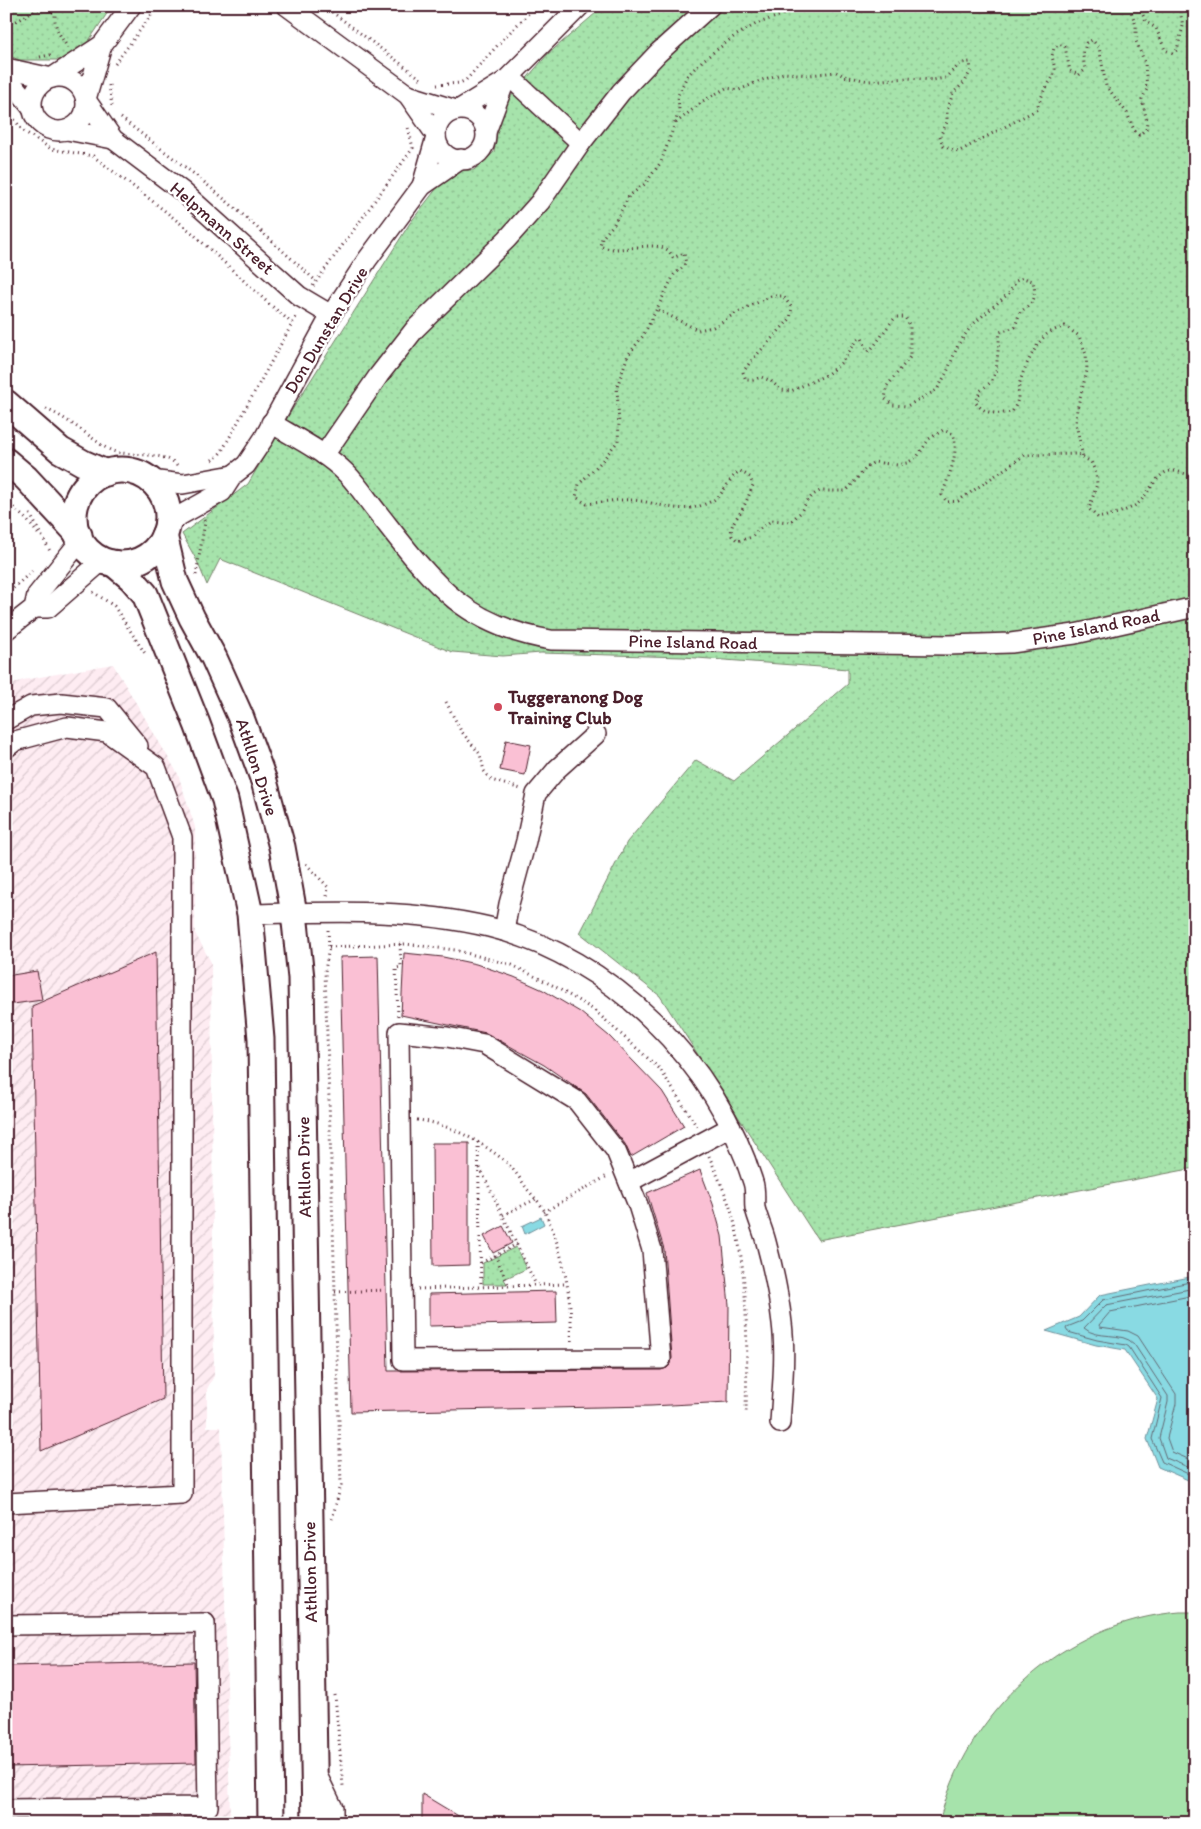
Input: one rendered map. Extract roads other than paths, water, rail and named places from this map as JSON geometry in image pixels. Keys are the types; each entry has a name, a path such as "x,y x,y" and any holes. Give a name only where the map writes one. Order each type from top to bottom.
{"main road":[{"path":"6,404 60,450 106,472"},
{"path":"6,461 26,478 80,538"},
{"path":"108,562 124,564 144,558 159,544 166,531 167,509 164,498 158,488 140,474 117,470 106,472 87,485 80,494 76,505 74,517 76,528 86,548 132,578 145,594 225,800 250,914 261,1039 271,1823"},
{"name":"Athllon Drive","path":"166,531 175,581 242,718 264,781 282,847 294,913 301,987 315,1823"},
{"path":"306,1823 314,1769"}],"street":[{"path":"32,108 36,89 46,80 102,45 131,6"},
{"path":"287,6 408,95 473,113 479,118 486,132"},
{"path":"436,136 437,128 444,117 508,79 580,6"},
{"path":"324,455 379,375 415,329 507,239 540,202 581,143 627,85 658,53 710,6"},
{"path":"6,76 45,127 59,131 67,130 82,118 102,45"},
{"path":"6,68 52,78 67,78 79,86 86,99"},
{"path":"408,95 436,136 442,150 461,160 475,156 484,145 486,132 508,79"},
{"path":"508,79 581,143"},
{"name":"Helpmann Street","path":"86,99 112,139 182,191 299,296 331,315"},
{"name":"Helpmann Street","path":"67,130 112,139"},
{"name":"Don Dunstan Drive","path":"422,186 436,136"},
{"name":"Don Dunstan Drive","path":"166,531 179,516 222,492 233,476 246,465 264,438 331,315 368,260 422,186 461,160"},
{"name":"Pine Island Road","path":"271,423 324,455 348,475 422,569 448,596 463,608 496,626 532,637 551,640 948,646 1012,643 1075,634 1195,608"},
{"path":"150,480 187,484 233,476"},
{"path":"34,608 37,595 80,538"},
{"path":"6,630 34,608 48,608 108,562"},
{"path":"6,720 31,706 61,702 107,708 155,766 182,837 182,1494 6,1503"},
{"path":"6,748 14,740 67,727 107,732 155,766"},
{"path":"504,931 536,794 557,769 596,734"},
{"path":"250,914 373,911 438,917 504,931 549,949 594,974 632,1001 676,1043 712,1092 740,1144 754,1185 755,1208 766,1239 782,1323 784,1352 780,1423"},
{"path":"398,1032 447,1037 484,1044 524,1068 577,1102 616,1151 626,1174 652,1250 660,1359 403,1360 398,1032"},
{"path":"626,1174 703,1142 730,1127"},
{"path":"6,1625 205,1623 208,1806 82,1815 6,1809"},
{"path":"314,1769 333,1808 333,1823"}],"water":[{"path":"541,1217 544,1224 525,1234 522,1226"},
{"path":"1195,1276 1195,1483 1158,1467 1147,1439 1158,1399 1125,1350 1096,1345 1046,1331 1079,1317 1100,1295"}],"place":[{"name":"Tuggeranong Dog Training Club","path":"498,707"}]}
